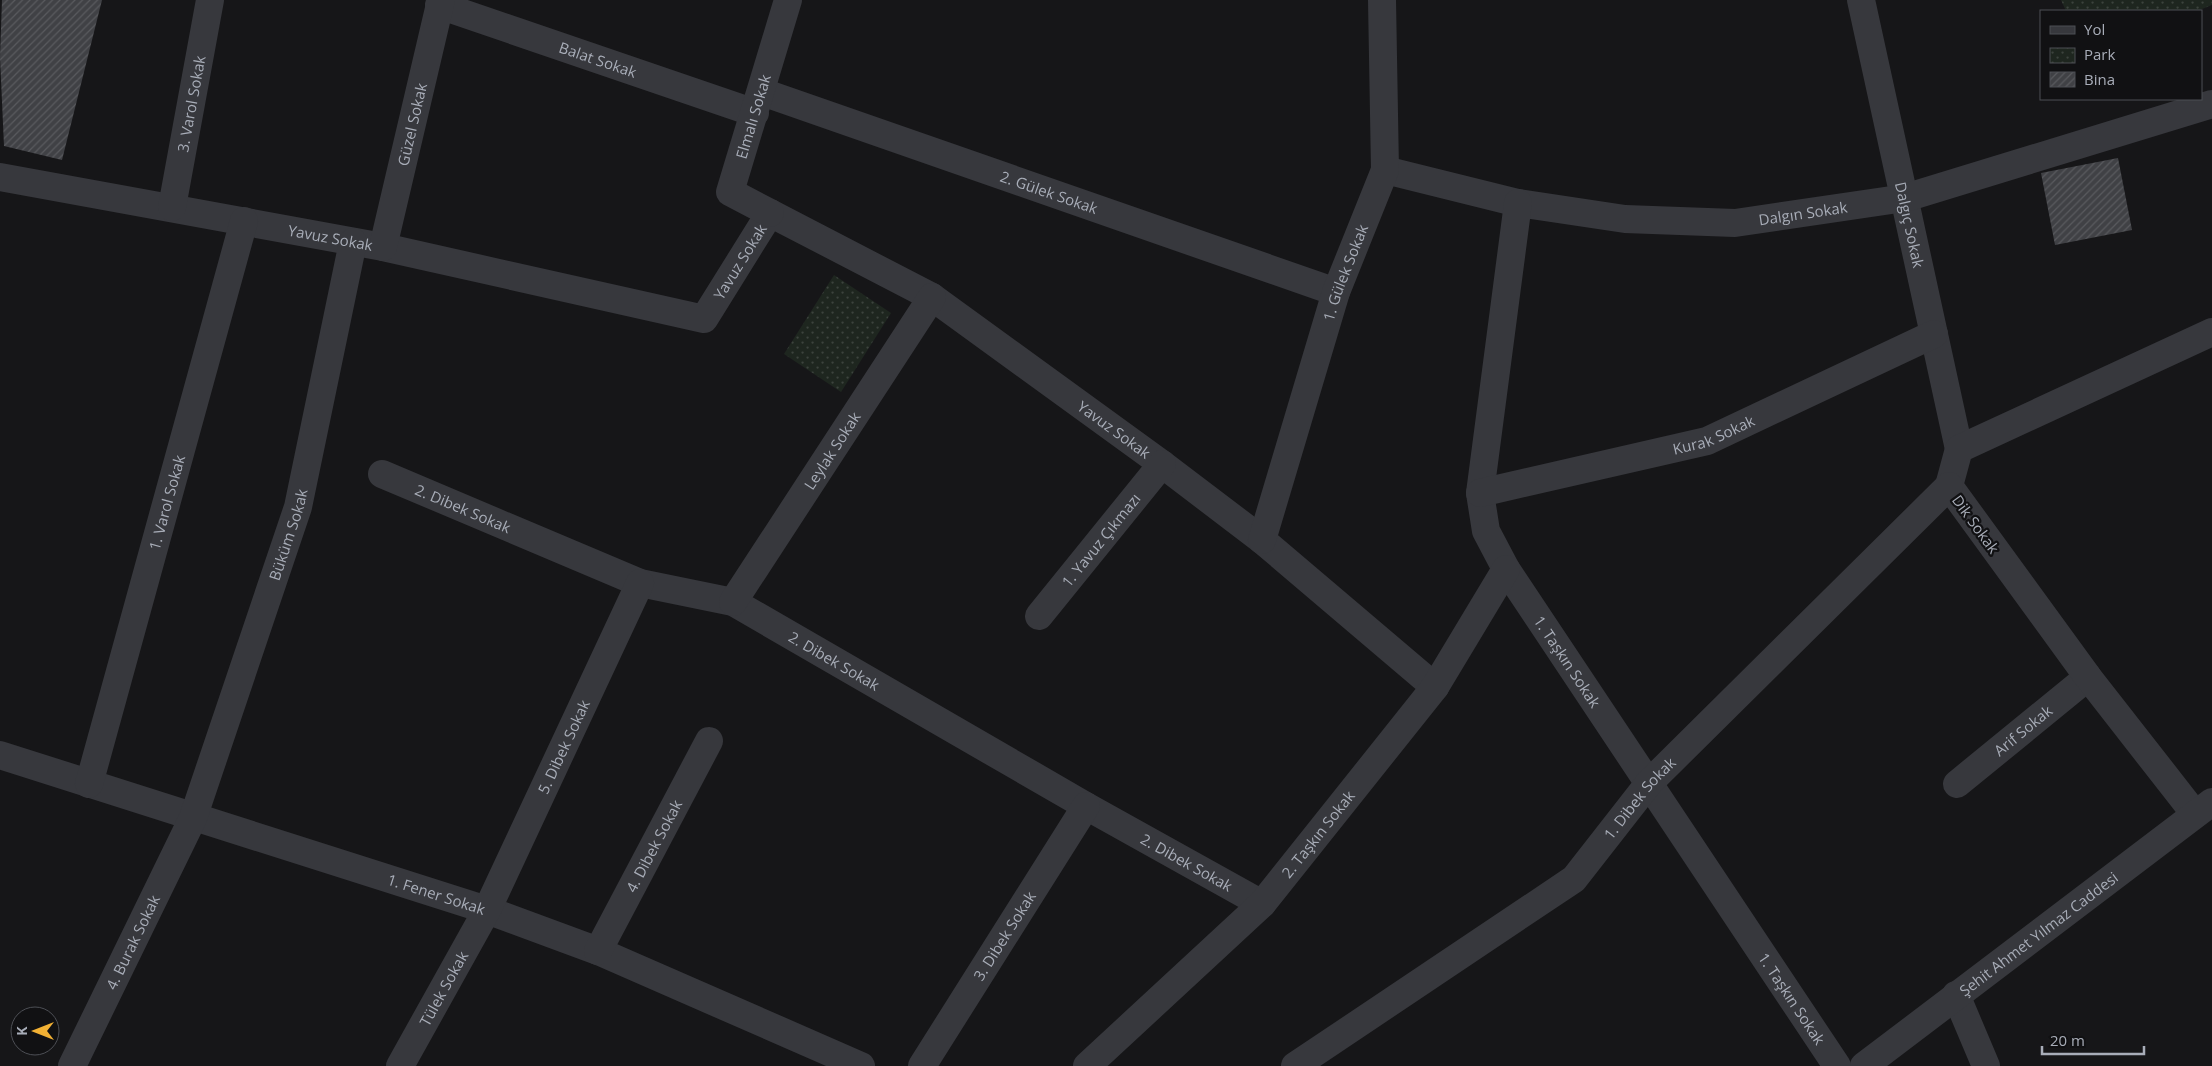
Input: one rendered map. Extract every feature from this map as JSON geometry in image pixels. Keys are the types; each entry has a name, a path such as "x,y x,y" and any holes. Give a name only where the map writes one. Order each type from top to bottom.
{"street":[{"name":"3. Varol Sokak","path":"172,207 210,0"},
{"name":"Elmalı Sokak","path":"770,213 730,192 788,0"},
{"name":"1. Gülek Sokak","path":"1262,540 1336,292 1385,170 1382,0"},
{"name":"Dalgıç Sokak","path":"1862,0 1959,449"},
{"name":"Balat Sokak","path":"440,3 758,103"},
{"name":"Güzel Sokak","path":"383,247 440,3"},
{"name":"2. Gülek Sokak","path":"758,103 1336,292"},
{"name":"Dalgın Sokak","path":"1385,170 1518,203 1626,219 1735,223 1905,198 2212,104"},
{"name":"Yavuz Sokak","path":"0,177 383,247 704,319 770,213 932,297 1162,464 1262,540 1435,687"},
{"name":"1. Taşkın Sokak","path":"1518,203 1480,493 1486,531 1506,569 1837,1066"},
{"name":"1. Varol Sokak","path":"89,784 244,221"},
{"name":"Büküm Sokak","path":"194,818 298,507 353,242"},
{"name":"Leylak Sokak","path":"733,602 932,297"},
{"path":"1959,449 2212,332"},
{"name":"Kurak Sokak","path":"1480,493 1707,441 1934,334"},
{"name":"Dik Sokak","path":"1959,449 1949,486 2088,677 2203,808"},
{"name":"1. Yavuz Çıkmazı","path":"1039,616 1162,464"},
{"name":"2. Dibek Sokak","path":"382,474 640,583 733,602 1086,806 1262,904"},
{"name":"1. Dibek Sokak","path":"1295,1066 1574,879 1649,783 1949,486"},
{"name":"2. Taşkın Sokak","path":"1087,1066 1262,904 1435,687 1506,569"},
{"name":"5. Dibek Sokak","path":"487,910 640,583"},
{"name":"Arif Sokak","path":"1957,784 2088,677"},
{"name":"4. Dibek Sokak","path":"598,951 710,742"},
{"name":"1. Fener Sokak","path":"0,755 487,910 598,951 861,1066"},
{"name":"3. Dibek Sokak","path":"922,1066 1086,806"},
{"name":"Şehit Ahmet Yılmaz Caddesi","path":"1864,1066 2203,808"},
{"name":"4. Burak Sokak","path":"72,1066 194,818"},
{"name":"Tülek Sokak","path":"400,1066 487,910"},
{"path":"1956,995 1986,1066"}],"green space":[{"path":"2061,0 2212,0 2212,5 2200,10 2066,10"},
{"path":"834,275 891,313 841,392 784,354"}],"building":[{"path":"2,0 102,0 62,160 4,146 0,57"},
{"path":"2118,158 2132,230 2055,245 2041,173"}]}
